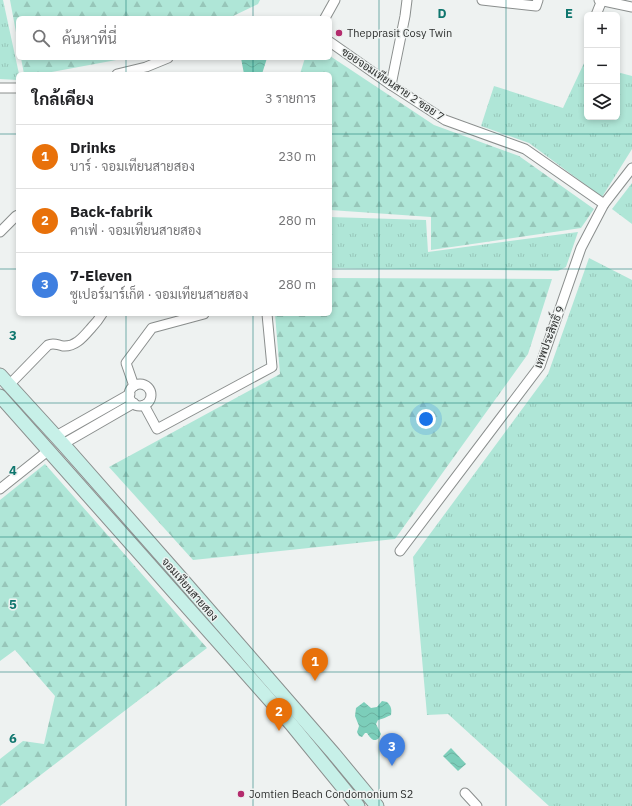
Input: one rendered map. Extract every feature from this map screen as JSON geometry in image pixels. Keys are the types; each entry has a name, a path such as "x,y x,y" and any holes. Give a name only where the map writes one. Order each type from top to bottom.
{"main road":[{"name":"จอมเทียนสายสอง","path":"0,375 60,440 296,710 377,806"},
{"name":"จอมเทียนสายสอง","path":"0,396 292,724 358,806"}],"street":[{"path":"326,16 335,0"},
{"path":"391,85 407,0"},
{"path":"482,0 536,6 538,0"},
{"path":"597,12 601,0 632,8"},
{"name":"ซอยจอมเทียนสาย 2 ซอย 7","path":"332,43 391,85 445,120 525,149 604,204"},
{"path":"137,72 147,71 165,60"},
{"path":"0,88 16,88"},
{"name":"เทพประสิทธิ์ 9","path":"400,550 540,366 581,248 604,204 631,172"},
{"path":"0,232 16,216"},
{"path":"9,385 48,345 54,343 64,346 81,340 100,316"},
{"path":"134,386 126,363 152,328 197,316"},
{"path":"144,405 158,429 272,367 267,316"},
{"path":"138,384 144,384 151,392 150,399 144,405 134,403 130,398 130,394 134,386 138,384"},
{"path":"60,440 130,394"},
{"path":"60,440 134,403"},
{"path":"0,489 49,450"},
{"path":"465,793 477,806"}],"green space":[{"path":"0,0 3,0 19,72 16,72 16,80 0,79"},
{"path":"10,0 260,0 258,4 233,16 16,16 16,32"},
{"path":"332,57 434,125 519,156 594,209 581,228 431,250 431,217 332,210 332,72 301,72 304,60 332,60"},
{"path":"21,60 116,60 52,72 24,72"},
{"path":"584,63 584,120 620,120 620,73 632,76 632,149 602,197 529,143 481,126 494,86 563,108"},
{"path":"632,183 632,224 612,209"},
{"path":"332,217 426,220 428,252 578,232 566,267 558,271 332,268"},
{"path":"589,258 632,280 632,806 549,806 448,714 427,715 413,557 548,374"},
{"path":"332,278 552,279 528,354 395,539 193,560 109,467 280,374 275,316 332,316"},
{"path":"45,464 207,648 0,806 0,759 23,741 44,744 55,696 15,650 0,661 0,500"}],"water":[{"path":"241,60 266,60 263,72 244,72"},
{"path":"382,701 388,703 391,708 391,715 378,720 376,724 381,734 379,738 374,740 367,733 365,733 362,737 359,736 357,732 359,726 355,716 356,708 364,702 371,708 377,707"},
{"path":"451,748 466,764 458,771 443,756"}],"place":[{"name":"Thepprasit Cosy Twin","path":"339,33"},
{"name":"Drinks","path":"315,681"},
{"name":"Back-fabrik","path":"279,731"},
{"name":"7-Eleven","path":"392,766"},
{"name":"Jomtien Beach Condomonium S2","path":"241,794"}]}
